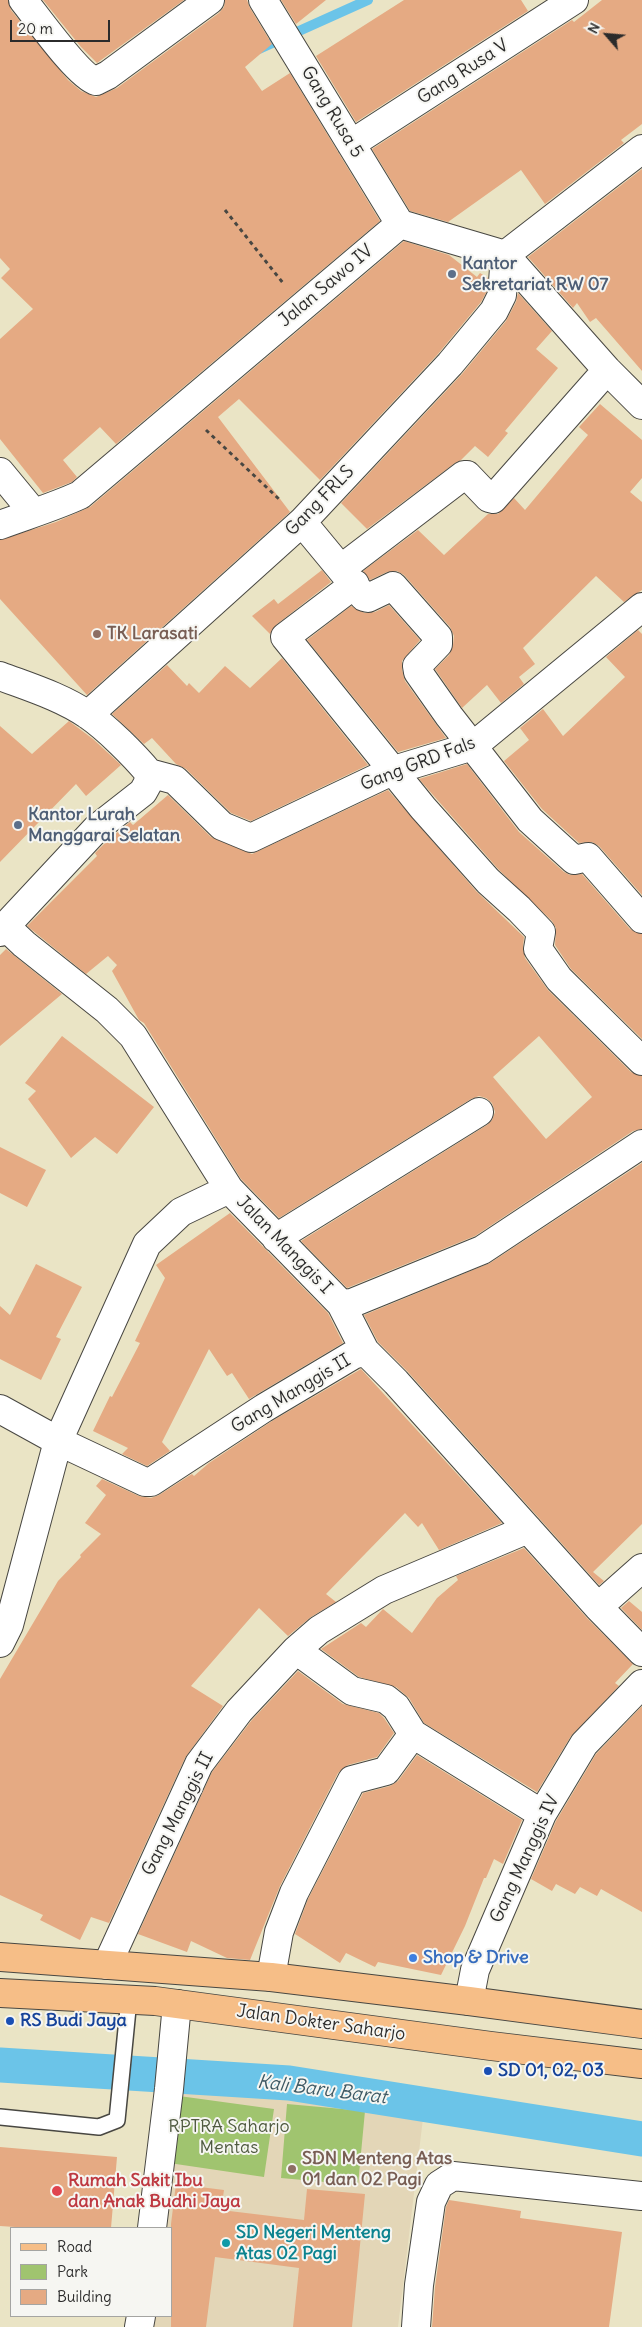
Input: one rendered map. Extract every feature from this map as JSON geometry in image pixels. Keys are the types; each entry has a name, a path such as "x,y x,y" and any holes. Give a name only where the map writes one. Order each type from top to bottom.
{"main road":[{"name":"Jalan Dokter Saharjo","path":"0,1957 271,1978 469,2001 642,2024"},
{"name":"Jalan Dokter Saharjo","path":"0,1993 129,1999 176,2004 642,2064"}],"street":[{"path":"23,0 77,66 91,80 96,81 108,75 210,0"},
{"name":"Gang Rusa V","path":"352,144 574,0"},
{"name":"Gang Rusa 5","path":"266,5 400,224"},
{"path":"505,255 642,149"},
{"path":"400,224 505,255 607,370 642,405"},
{"name":"Jalan Sawo IV","path":"0,525 33,512 53,508 80,495 400,224"},
{"name":"Gang FRLS","path":"88,715 302,522 450,364 494,311 502,295 505,255"},
{"path":"607,370 492,499 468,475 464,475 348,576 285,637 423,808 488,881 541,932 538,949 559,979 642,1060"},
{"path":"0,472 33,512"},
{"path":"302,522 365,598 392,586 438,637 438,644 417,666 418,672 530,820 574,860 588,857 642,919"},
{"name":"Gang GRD Fals","path":"149,773 174,780 222,826 251,838 394,770 473,746 642,607"},
{"path":"0,676 40,691 88,715 140,762 149,773 148,783 143,792 97,828 3,929 107,1010 133,1036 229,1189"},
{"path":"276,1238 479,1112"},
{"name":"Jalan Manggis I","path":"3,1630 58,1441 147,1244 181,1212 229,1189 341,1304 352,1303 482,1250 642,1144"},
{"path":"341,1304 365,1352"},
{"name":"Gang Manggis II","path":"58,1441 145,1482 151,1482 264,1408 353,1355 365,1352 396,1382 598,1607"},
{"path":"0,1409 58,1441"},
{"name":"Gang Manggis II","path":"107,1965 199,1764 239,1711 296,1650 319,1630 384,1590 528,1529"},
{"path":"642,1568 598,1607 642,1652"},
{"path":"296,1650 352,1691 386,1699 396,1707 414,1734 542,1814"},
{"name":"Gang Manggis IV","path":"469,2001 475,1970 542,1814 584,1744 642,1684"},
{"path":"271,1978 279,1932 294,1893 352,1780 386,1771 414,1734"},
{"path":"152,2227 169,2089 176,2004"},
{"path":"416,2327 419,2284 431,2202 439,2185 453,2176 642,2196"}],"lane":[{"path":"0,2117 99,2127 117,2120 129,1999"}],"path":[{"path":"225,210 302,307"},
{"path":"182,407 302,522"}],"shaded area":[{"name":"SDN Menteng Atas 01 dan 02 Pagi","path":"177,2081 424,2110 398,2327 148,2327 149,2317 172,2317 172,2227 160,2227"}],"green space":[{"name":"RPTRA Saharjo Mentas","path":"179,2096 274,2109 264,2177 169,2163"},
{"path":"287,2104 365,2111 358,2185 281,2178"}],"building":[{"path":"0,0 8,0 11,10 68,80 81,91 96,97 117,88 219,13 224,7 225,0 247,0 272,44 245,67 262,91 290,73 380,221 116,444 100,427 63,460 77,477 72,482 43,493 0,439 0,339 33,309 1,278 10,269 0,258"},
{"path":"43,0 184,0 97,63 81,47"},
{"path":"281,0 326,0 296,24"},
{"path":"404,0 521,0 528,11 356,122 316,56"},
{"path":"602,0 642,0 642,124 621,140 624,143 545,204 521,170 448,222 410,211 372,149 572,20 574,22"},
{"path":"642,169 642,371 596,318 590,322 577,303 573,308 528,257"},
{"path":"404,241 449,255 477,277 480,273 488,278 487,291 481,302 438,354 320,480 239,399 218,417 290,512 87,695 0,599 0,540 56,522 90,507"},
{"path":"518,293 552,331 536,349 558,368 505,431 508,433 488,457 475,446 461,460 367,529 341,503 462,374 506,321 516,302"},
{"path":"600,404 642,440 642,478 630,492 642,502 642,590 624,602 596,576 523,648 535,664 519,677 524,684 501,703 487,685 462,708 435,669 449,655 453,645 454,636 450,627 404,575 397,571 387,572 370,580 363,571 418,530 444,555 488,514 498,514 514,498 525,510 588,435 579,427"},
{"path":"322,570 331,582 276,625 270,634 252,616 274,599 278,604"},
{"path":"389,605 420,640 402,661 405,681 446,738 398,752 307,640 351,606 365,613 375,612"},
{"path":"638,630 642,634 642,895 599,846 592,842 579,843 542,809 504,761 529,740 520,728 543,709 563,736 625,677 606,657"},
{"path":"282,658 368,765 251,821 231,813 186,769 176,764 152,738 144,744 112,714 167,665 187,686 189,683 199,693 225,666 250,688"},
{"path":"69,721 93,739 121,765 86,796 76,784 0,862 0,726 32,754"},
{"path":"467,764 519,832 564,872 570,875 582,874 630,929 642,934 642,1039 571,969 555,945 556,928 552,921 499,870 419,779"},
{"path":"388,790 476,891 524,937 525,958 548,990 631,1072 642,1076 642,1129 633,1131 475,1236 347,1288 301,1241 487,1125 492,1120 495,1112 492,1103 486,1098 479,1096 471,1099 279,1218 241,1179 144,1023 139,1020 112,971 117,965 108,956 86,974 27,926 97,856 95,853 108,840 130,822 133,825 168,795 211,837 252,854","holes":["539,1036 592,1097 546,1139 493,1077"]},
{"path":"6,949 62,994 0,1046 0,955"},
{"path":"62,1036 154,1107 117,1154 95,1137 71,1158 28,1099 36,1091 25,1083"},
{"path":"0,1147 46,1170 27,1207 0,1193"},
{"path":"642,1163 642,1524 593,1572 604,1581 599,1585 408,1372 378,1342 364,1315 490,1263"},
{"path":"230,1213 328,1313 343,1343 249,1399 232,1373 227,1376 209,1349 162,1442 170,1451 147,1466 122,1454 128,1448 93,1431 140,1343 135,1341 165,1278 156,1265"},
{"path":"36,1264 82,1287 56,1337 61,1339 41,1380 0,1359 0,1306 10,1315"},
{"path":"361,1369 502,1523 439,1550 422,1523 418,1527 405,1513 326,1594 336,1602 311,1617 288,1636 259,1608 191,1686 223,1706 185,1758 109,1923 91,1917 80,1940 40,1920 43,1915 0,1895 0,1679 58,1581 101,1534 85,1523 106,1495 96,1486 102,1479 139,1496 151,1498 159,1495 192,1474 194,1476 209,1463 272,1421"},
{"path":"524,1548 587,1618 633,1664 615,1683 619,1686 571,1736 537,1792 424,1723 409,1698 396,1687 359,1677 321,1649 361,1623 366,1627 383,1609 412,1633 437,1598 458,1580 456,1576"},
{"path":"629,1601 642,1612 642,1630 621,1608"},
{"path":"298,1671 343,1704 379,1713 394,1733 377,1757 348,1765 338,1773 280,1886 250,1960 227,1958 191,1941 187,1952 138,1934 212,1772 251,1721"},
{"path":"642,1706 642,1912 601,1889 597,1896 580,1887 575,1894 556,1884 552,1891 531,1879 556,1821 596,1754"},
{"path":"417,1755 522,1820 503,1864 494,1859 486,1878 484,1878 465,1926 441,1975 378,1962 375,1967 346,1953 340,1963 295,1934 308,1899 363,1793 390,1786 398,1781"},
{"name":"Rumah Sakit Ibu dan Anak Budhi Jaya","path":"0,2147 117,2157 111,2227 0,2226"},
{"path":"176,2184 224,2190 221,2210 304,2220 307,2189 365,2194 352,2327 293,2327 299,2268 215,2257 206,2327 171,2327 171,2224"},
{"path":"449,2200 521,2211 520,2218 622,2232 609,2327 432,2327 435,2287 446,2207"}],"waterway":[{"path":"259,49 368,0"},
{"name":"Kali Baru Barat","path":"0,2065 289,2083 642,2139"}],"place":[{"name":"Kantor Sekretariat RW 07","path":"452,274"},
{"name":"TK Larasati","path":"97,634"},
{"name":"Kantor Lurah Manggarai Selatan","path":"18,825"},
{"name":"Shop & Drive","path":"413,1958"},
{"name":"RS Budi Jaya","path":"10,2021"},
{"name":"SD 01, 02, 03","path":"488,2071"},
{"name":"SDN Menteng Atas 01 dan 02 Pagi","path":"292,2169"},
{"name":"Rumah Sakit Ibu dan Anak Budhi Jaya","path":"57,2191"},
{"name":"SD Negeri Menteng Atas 02 Pagi","path":"226,2243"}]}
